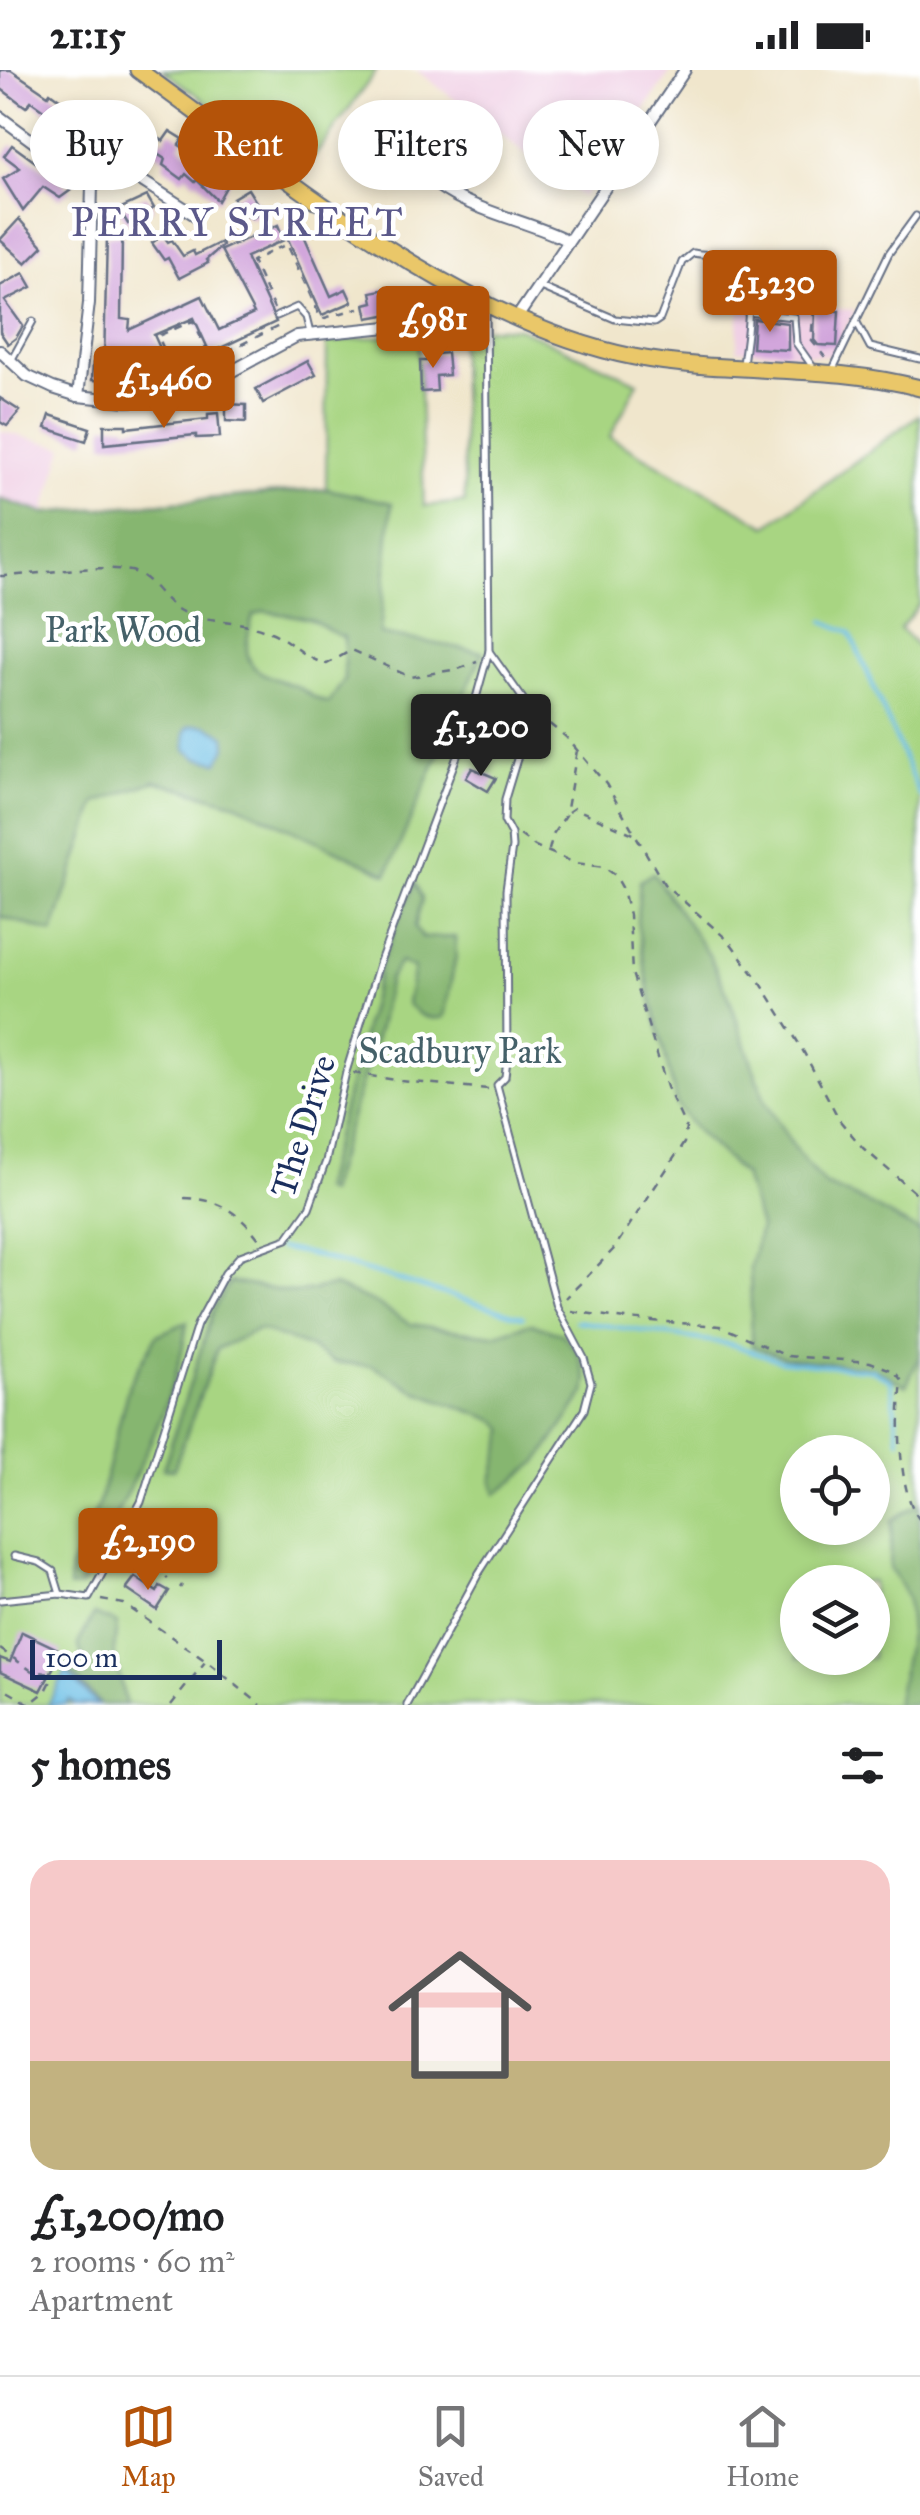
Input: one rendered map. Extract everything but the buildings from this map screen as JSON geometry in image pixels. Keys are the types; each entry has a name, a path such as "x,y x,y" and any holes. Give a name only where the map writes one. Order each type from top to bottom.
{"main road":[{"path":"138,70 348,220 469,295 516,319 633,356 742,368 825,369 920,388"}],"street":[{"path":"516,319 685,70"},
{"path":"0,117 30,139"},
{"path":"78,396 89,304 92,190"},
{"path":"156,190 194,215"},
{"path":"446,190 490,213 548,230 568,241"},
{"path":"0,351 27,376 78,396 126,401 180,395 214,382 286,341 310,333 448,321 458,315 469,295"}],"lane":[{"path":"748,312 794,316 796,343 825,369 834,361 889,253 916,216"},
{"path":"538,286 615,319 654,323 660,319 682,262 693,253 721,256 745,278 748,312 742,368"},
{"name":"The Drive","path":"89,1598 141,1502 197,1325 225,1273 240,1256 287,1239 309,1208 326,1161 346,1072 378,964 468,727 488,653 486,304"},
{"path":"277,316 297,307 306,318 310,333"},
{"path":"11,362 33,321"},
{"path":"856,321 870,347 920,358"},
{"path":"407,1705 479,1572 584,1410 590,1383 584,1358 557,1307 497,1085 505,1077 507,1060 506,890 512,847 504,820 505,800 529,719 528,706 488,653"},
{"path":"14,1556 53,1570 60,1594"},
{"path":"0,1600 60,1594 89,1598"}],"path":[{"path":"155,376 158,380 174,372 158,336 193,321 210,359 282,325 252,261 287,244 321,318 359,308"},
{"path":"814,308 812,340 825,369"},
{"path":"0,576 40,575 76,568 130,571 142,574 163,598 184,613 264,629 288,639 310,660 327,664 352,650 410,678 458,669 488,653"},
{"path":"528,706 577,750 606,784 664,884 728,941 762,985 802,1047 840,1121 863,1148 920,1196"},
{"path":"548,851 566,813 577,750"},
{"path":"566,813 574,808 638,836"},
{"path":"504,820 534,846 575,863 604,867 615,875 629,915 632,973 667,1087 686,1128 684,1143 612,1250 557,1307"},
{"path":"346,1072 498,1090"},
{"path":"184,1198 230,1209 266,1248"},
{"path":"557,1307 626,1319 720,1326 787,1356 870,1362 894,1371 902,1381 899,1409 903,1471 911,1509 920,1520"},
{"path":"89,1598 124,1604 261,1705"},
{"path":"0,1649 22,1666 47,1673 51,1681 46,1691 30,1704 0,1687"},
{"path":"171,1705 206,1661"}],"shaded area":[{"path":"416,70 672,70 651,100 523,100 523,151 503,136 503,100 455,100"},
{"path":"740,301 855,310 832,356 737,350"},
{"path":"0,431 64,447 44,513 0,499"}],"green space":[{"path":"162,70 377,70 355,100 338,100 338,124 318,152 318,100 204,100"},
{"name":"Scadbury Park","path":"459,328 519,328 638,382 610,437 767,526 919,415 920,604 900,629 920,649 920,1705 0,1705 0,499 44,513 326,489 327,342 418,333 424,506 465,502"},
{"name":"Park Wood","path":"327,489 392,503 380,634 483,652 387,874 238,804 155,781 96,803 53,933 0,916 0,499 44,513","holes":["264,611 308,619 344,637 344,680 329,703 266,675 251,663 249,632 253,616"]},
{"path":"653,873 709,955 728,995 766,1103 797,1152 825,1185 920,1232 920,1356 906,1386 873,1368 786,1358 752,1346 750,1268 760,1227 744,1176 694,1128 677,1105 637,922 640,881"},
{"path":"415,882 422,899 415,927 423,938 455,937 456,956 444,1017 423,1016 407,1003 414,968 400,962 389,979 379,1027 328,1193 322,1190 382,960"},
{"path":"230,1282 295,1293 334,1286 375,1303 410,1324 444,1329 494,1335 531,1323 562,1334 578,1353 587,1380 585,1393 539,1461 496,1494 492,1480 505,1430 497,1421 418,1392 373,1366 333,1362 311,1348 259,1329 217,1349 174,1469 163,1469 214,1308"},
{"path":"187,1322 171,1388 144,1457 81,1587 69,1588 70,1569 99,1503 129,1384 157,1335"},
{"path":"920,1503 920,1705 896,1705 910,1631 907,1597 890,1567 892,1520"},
{"path":"94,1614 117,1623 114,1651 126,1705 101,1705 65,1666 88,1673 78,1644"}],"water":[{"path":"195,725 207,726 225,736 226,747 218,762 198,758 186,750 185,733"},
{"path":"66,1672 98,1705 75,1705 69,1700 65,1705 48,1705"}],"waterway":[{"path":"824,621 850,632 920,796"},
{"path":"279,1248 523,1317"},
{"path":"576,1321 730,1344 782,1361 872,1370 891,1381 899,1440"}],"district":[{"name":"PERRY STREET","path":"238,222"}]}
